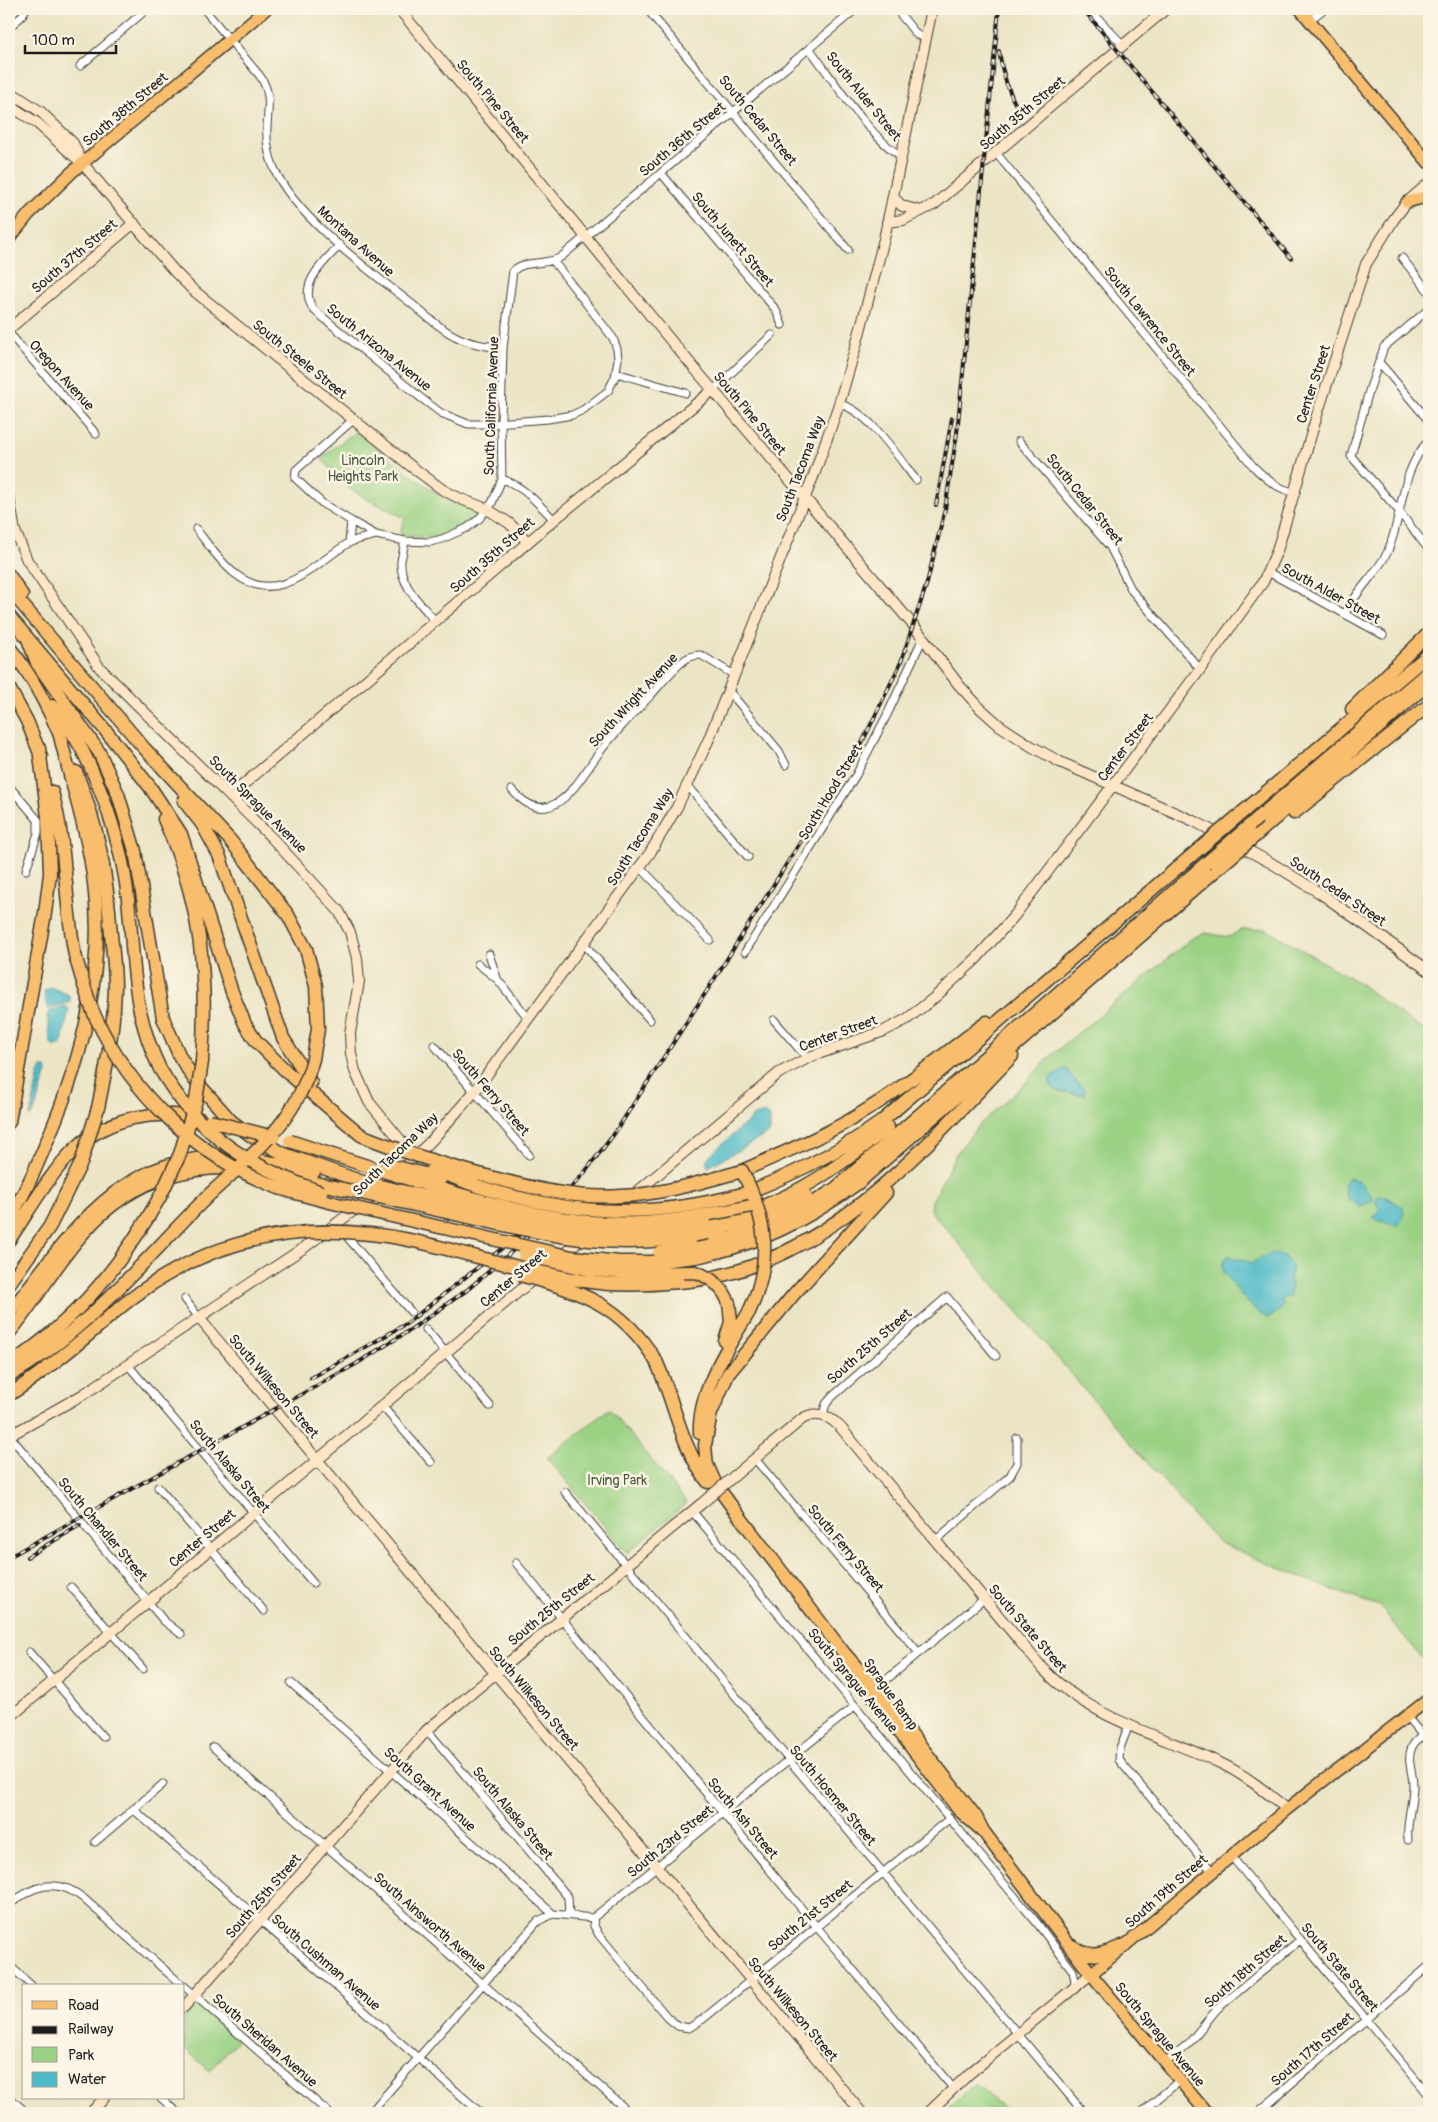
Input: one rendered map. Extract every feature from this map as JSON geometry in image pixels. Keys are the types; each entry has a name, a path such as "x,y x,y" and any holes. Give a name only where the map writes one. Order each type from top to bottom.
{"highway":[{"path":"9,575 31,609 69,660"},
{"path":"9,589 144,748 230,840 288,915 310,959 318,1001 318,1029 313,1059 302,1092 281,1125 94,1312 53,1347 26,1367 9,1376"},
{"path":"9,616 106,731 150,787 180,834 232,992 245,1024 256,1041 298,1083 361,1135 392,1155 481,1187"},
{"path":"1319,747 1333,727 1429,632"},
{"path":"28,639 37,663 99,752 118,794 136,851 163,1018 180,1057 220,1110 253,1137 290,1156 363,1182"},
{"path":"9,648 21,662 40,693 59,732 85,795 96,828 103,856 109,897 115,988 109,1055 98,1108 81,1163 50,1226 9,1284"},
{"path":"9,1240 67,1157 78,1146 92,1135 111,1125 143,1115 182,1115 546,1204 599,1212 621,1213 688,1207 746,1193 795,1173 846,1146 881,1122 1429,654"},
{"path":"707,1467 705,1445 711,1412 728,1374 794,1294 966,1104 1044,1021 1210,867 1255,836 1267,822 1429,671"},
{"path":"9,1313 87,1215 120,1189 158,1170 197,1160 238,1158 363,1182 564,1229 608,1233 645,1233 706,1229 772,1213 811,1194 846,1172 1210,867 1267,822 1429,684"},
{"path":"9,688 39,748 58,816 69,927 75,955 94,1014 114,1053 145,1094 177,1127 228,1163 279,1187 325,1201 448,1230 572,1257 595,1260 651,1262 745,1244 795,1224 822,1209 858,1184 1009,1049 1044,1021"},
{"path":"40,693 58,712 79,747 95,777 112,823 126,883 135,991 139,1012 151,1051 182,1103 201,1124 232,1150 261,1167 325,1194 573,1250 640,1254 695,1253 718,1243 759,1230 816,1203 860,1169 938,1096"},
{"path":"1267,822 1294,813 1429,705"},
{"path":"9,1219 39,1161 66,1094 86,1028 93,989 97,939 94,885 81,813 59,732"},
{"path":"9,1122 50,874 49,834 39,748"},
{"path":"144,748 202,824 219,855 284,1038 312,1084 317,1097"},
{"path":"9,1365 50,1336 76,1312 116,1264 141,1229 180,1154 196,1100 202,1062 205,995 201,938 195,908 175,846 150,787"},
{"path":"361,1135 440,1164 542,1190 566,1194 619,1197 655,1193 742,1170 837,1127 900,1087 990,1019 1019,1004"},
{"path":"9,1333 84,1231 119,1201 152,1182 193,1170 225,1167 264,1172 544,1235 588,1241 643,1242 678,1239 793,1193 819,1179 852,1156 901,1116 930,1081"},
{"path":"9,1395 44,1371 148,1287 190,1261 229,1246 289,1233 319,1231 372,1234 584,1282 637,1284 678,1282 721,1275 790,1249 823,1231 876,1193 966,1104"},
{"path":"290,1140 364,1166 469,1198 526,1212 572,1220 607,1223 644,1223 694,1218 756,1205"},
{"path":"730,1504 716,1485 707,1467 700,1439 701,1418 707,1389 749,1312 760,1288 765,1263 766,1245 756,1205 742,1170"},
{"path":"448,1230 462,1237 573,1268 631,1273 696,1272 705,1275 721,1287 729,1302 732,1317 730,1328 703,1387 699,1403 701,1418"},
{"path":"447,1250 501,1270 563,1287 590,1298 626,1322 637,1333 656,1361 697,1466 711,1486 730,1504"},
{"name":"Sprague Ramp","path":"730,1504 844,1654 884,1699 964,1801 976,1817 983,1831 1091,1974"},
{"path":"1066,1942 1082,1952 1094,1956 1126,1945"}],"main road":[{"name":"South 38th Street","path":"9,239 29,214 82,164 266,9"},
{"name":"South Pine Street","path":"399,9 713,390 923,638 976,705 999,725 1046,754 1196,822 1228,839"},
{"name":"South Tacoma Way","path":"9,1436 84,1394 128,1365 337,1224 376,1194 432,1140 475,1091 584,944 660,837 688,786 728,690 839,404 859,335 887,222 932,9"},
{"name":"South 35th Street","path":"887,222 903,220 935,204 1166,9"},
{"path":"1300,9 1429,163"},
{"name":"South Steele Street","path":"9,92 41,112 74,143 82,164"},
{"name":"South Steele Street","path":"9,105 37,123 82,164 182,280 199,295 353,420 444,490 487,509 510,523 528,542"},
{"path":"1416,148 1429,152"},
{"name":"Center Street","path":"9,1718 779,1073 807,1058 884,1031 907,1018 934,998 977,958 1015,915 1113,786 1253,597 1268,572 1277,551 1317,415 1366,264 1382,234 1408,202 1429,183"},
{"path":"893,196 902,206 921,211"},
{"path":"1408,202 1429,196"},
{"name":"South 37th Street","path":"9,331 134,223"},
{"name":"South 35th Street","path":"230,796 554,520 713,390"},
{"name":"South Sprague Avenue","path":"9,498 12,520 22,552 45,590 88,652 114,682 230,796 323,892 346,923 355,948 359,975 350,1033 351,1054 355,1071 369,1102 414,1156"},
{"name":"South Cedar Street","path":"1228,839 1323,895 1427,966"},
{"name":"South Wilkeson Street","path":"199,1318 862,2113"},
{"name":"South 25th Street","path":"185,2006 427,1730 802,1419 809,1415 824,1415"},
{"name":"South State Street","path":"824,1415 841,1428 1043,1669 1059,1685 1091,1707 1236,1771 1287,1809"},
{"name":"South 19th Street","path":"928,2113 953,2088 1287,1809 1429,1699"},
{"name":"South Sprague Avenue","path":"1091,1974 1164,2064 1207,2113"},
{"path":"91,2113 102,2100"}],"street":[{"path":"80,66 147,9"},
{"path":"204,9 230,40"},
{"name":"South Cedar Street","path":"647,9 848,250"},
{"name":"South 36th Street","path":"554,262 856,9"},
{"path":"896,9 917,35 926,38"},
{"path":"1089,9 1123,45"},
{"path":"1310,20 1324,9"},
{"path":"9,28 28,10"},
{"name":"Montana Avenue","path":"230,40 260,76 268,93 268,149 277,174 294,201 340,245 388,286 454,336 476,344 502,348"},
{"name":"South Alder Street","path":"809,48 872,130 892,151 901,156"},
{"name":"South Lawrence Street","path":"996,153 1253,466 1269,481 1284,490 1294,492"},
{"name":"South Junett Street","path":"661,173 776,310 782,325"},
{"name":"South Arizona Avenue","path":"340,245 310,281 308,290 310,302 318,314 393,377 441,413 468,424 562,417 583,410 608,391 616,373"},
{"path":"1402,258 1429,292"},
{"path":"554,262 613,338 618,349 616,373 686,392"},
{"name":"South California Avenue","path":"376,535 406,542 430,542 457,534 473,524 487,509 502,479 502,348 511,275 514,269 522,266 554,262"},
{"path":"1429,309 1384,347 1364,407 1351,456 1398,510 1429,550"},
{"name":"Oregon Avenue","path":"9,331 36,366 42,370 96,434"},
{"name":"South 35th Street","path":"713,390 772,335"},
{"path":"1379,362 1429,422"},
{"path":"839,404 851,407 867,420 916,480"},
{"path":"353,420 299,466 294,476 300,484 323,504 376,535"},
{"path":"1344,614 1388,551 1411,466 1429,440"},
{"name":"South Cedar Street","path":"1019,441 1110,547 1132,591 1200,669"},
{"path":"502,479 508,481 539,504 554,520"},
{"path":"349,543 351,521"},
{"path":"196,529 231,571 258,585 283,584 295,580 349,543 376,535"},
{"path":"406,542 401,560 403,578 412,593 436,622"},
{"name":"South Alder Street","path":"1268,572 1382,635"},
{"name":"South Hood Street","path":"746,952 856,775 923,638"},
{"name":"South Wright Avenue","path":"512,790 524,802 537,807 550,806 563,799 577,786 609,740 675,669 690,657 701,655 734,675"},
{"path":"728,690 779,751 786,766"},
{"path":"9,786 38,820 38,833 26,870"},
{"path":"688,786 748,857"},
{"path":"640,867 710,940"},
{"path":"584,944 650,1020"},
{"path":"489,954 497,979"},
{"path":"478,964 497,979 529,1019"},
{"path":"774,1020 807,1058"},
{"name":"South Ferry Street","path":"434,1045 528,1154"},
{"path":"337,1224 411,1312"},
{"name":"South 25th Street","path":"824,1415 826,1404 832,1397 947,1297 996,1356"},
{"name":"South Wilkeson Street","path":"185,1299 199,1318"},
{"path":"426,1329 490,1406"},
{"name":"South Alaska Street","path":"128,1365 313,1583"},
{"path":"382,1406 431,1462"},
{"name":"South Chandler Street","path":"9,1436 167,1624 181,1634"},
{"path":"935,1541 1010,1476 1017,1463 1016,1438"},
{"name":"South Ferry Street","path":"755,1459 919,1653"},
{"path":"158,1487 264,1611"},
{"name":"South Hosmer Street","path":"565,1492 1084,2113"},
{"name":"South Sprague Avenue","path":"692,1511 1036,1923 1073,1972 1075,1981 1072,1989"},
{"name":"South Ash Street","path":"516,1563 816,1926 953,2088"},
{"path":"72,1587 142,1669"},
{"path":"886,1680 984,1599"},
{"path":"29,1652 103,1737"},
{"name":"South Grant Avenue","path":"291,1683 553,1914"},
{"name":"South 23rd Street","path":"593,1918 658,1868 855,1706"},
{"path":"1406,1716 1429,1743"},
{"path":"1129,1725 1120,1748 1119,1760 1212,1871"},
{"name":"South Alaska Street","path":"427,1730 568,1897 569,1915"},
{"path":"1408,1840 1407,1828 1413,1786 1409,1765 1411,1750 1412,1746 1422,1735"},
{"name":"South Ainsworth Avenue","path":"213,1748 630,2113"},
{"path":"95,1842 163,1784"},
{"name":"South Cushman Avenue","path":"133,1809 481,2113"},
{"name":"South 21st Street","path":"593,1918 594,1926 599,1935 667,2016 678,2026 692,2027 703,2020 949,1818"},
{"name":"South State Street","path":"1231,1856 1429,2095"},
{"name":"South Sheridan Avenue","path":"9,1905 31,1891 50,1885 59,1885 75,1892 182,1984"},
{"path":"370,2113 542,1918 553,1914 593,1918"},
{"name":"South 18th Street","path":"1164,2064 1189,2043 1217,2008 1300,1940"},
{"path":"9,1965 30,1984"},
{"name":"South 17th Street","path":"1257,2113 1429,1966"},
{"name":"South Sheridan Avenue","path":"185,1987 329,2113"},
{"path":"1141,2113 1179,2081"},
{"path":"9,2098 27,2113"},
{"path":"163,2100 178,2113"}],"green space":[{"name":"Lincoln Heights Park","path":"355,432 436,493 472,512 476,518 449,534 431,538 400,534 405,518 345,486 321,458"},
{"path":"1266,929 1359,983 1399,1014 1429,1033 1429,1666 1379,1606 1332,1590 1220,1543 1204,1528 930,1210 932,1201 956,1154 978,1126 1022,1086 1052,1055 1192,938 1205,933 1229,937 1241,930"},
{"name":"Irving Park","path":"609,1409 687,1503 627,1553 547,1458"},
{"path":"198,2002 239,2038 210,2071 185,2049 185,2016"},
{"path":"975,2083 1009,2113 943,2113"}],"water":[{"path":"51,987 69,995 70,1002 47,1009 44,991"},
{"path":"64,1006 69,1010 62,1042 59,1046 55,1047 51,1044 47,1015 50,1011"},
{"path":"42,1068 46,1068 47,1072 34,1112 30,1117 39,1073"},
{"path":"1067,1069 1085,1090 1084,1095 1058,1091 1050,1085 1050,1078"},
{"path":"765,1113 770,1117 770,1133 708,1167 706,1161 709,1156 754,1116"},
{"path":"1349,1178 1359,1181 1373,1197 1372,1201 1360,1207 1347,1198 1344,1185"},
{"path":"1382,1195 1403,1207 1404,1216 1398,1226 1373,1217 1380,1209 1375,1201 1376,1198"},
{"path":"1271,1253 1283,1256 1293,1266 1289,1278 1291,1282 1290,1296 1281,1299 1284,1305 1278,1312 1268,1318 1263,1316 1245,1299 1224,1273 1223,1266 1228,1256 1252,1263"}],"railway":[{"path":"9,1557 356,1364 413,1328 467,1290 532,1232 585,1172 614,1134 710,986 860,747 901,662 927,583 945,509 957,433 999,9"},
{"path":"1083,9 1291,258"},
{"path":"999,51 1007,84 1021,115"},
{"path":"936,505 952,418"},
{"path":"311,1378 406,1324 524,1231"},
{"path":"27,1557 80,1525"}]}
